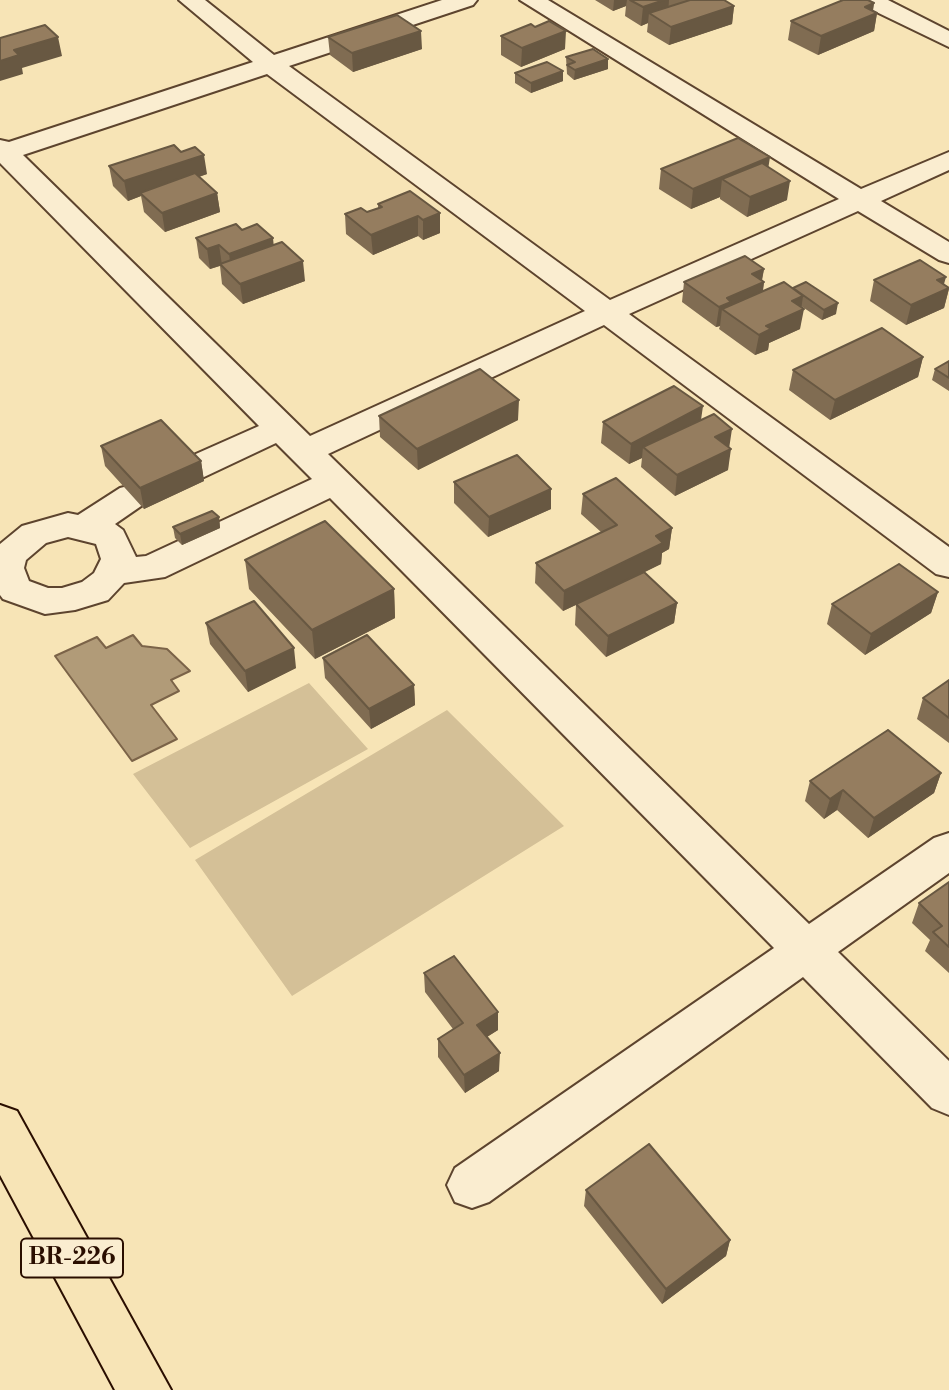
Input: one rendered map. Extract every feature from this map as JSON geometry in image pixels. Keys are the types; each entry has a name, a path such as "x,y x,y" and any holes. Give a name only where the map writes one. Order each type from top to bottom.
{"highway":[{"name":"BR-226","path":"0,1127 144,1390"}],"street":[{"path":"191,0 269,63 949,565"},
{"path":"465,0 1,151 949,1093"},
{"path":"532,0 949,254"},
{"path":"879,1 949,40"},
{"path":"192,469 396,407 949,160"},
{"path":"115,570 152,568 335,482"},
{"path":"86,526 132,496"},
{"path":"68,524 86,526 111,538 119,559 115,570 95,591 62,601 45,601 6,581 15,549 34,534 68,524"},
{"path":"472,1185 949,850"}],"shaded area":[{"path":"133,635 142,646 167,649 190,671 171,680 179,691 151,705 177,739 132,761 55,656 97,637 106,648"},
{"path":"309,683 368,749 190,848 133,774"},
{"path":"447,710 564,826 292,996 195,860"}],"building":[{"path":"630,0 664,0 643,7"},
{"path":"690,0 724,0 734,6 671,27 649,13"},
{"path":"843,0 868,0 874,3 865,7 877,13 821,36 791,21"},
{"path":"397,15 421,31 352,53 328,37"},
{"path":"549,21 566,31 522,48 501,36 531,24 535,27"},
{"path":"45,25 58,37 14,50 19,55 0,61 0,38"},
{"path":"593,49 608,59 575,70 567,65 575,62 566,57"},
{"path":"547,62 563,71 531,83 515,73"},
{"path":"738,138 770,157 693,189 661,169"},
{"path":"174,145 181,152 195,147 204,155 124,181 109,166"},
{"path":"762,163 790,181 750,197 722,179"},
{"path":"195,173 217,193 162,213 140,193"},
{"path":"410,191 440,213 423,220 418,216 371,235 345,214 361,208 367,212 382,207 378,204"},
{"path":"236,224 242,230 257,224 273,238 229,254 219,245 207,249 196,238"},
{"path":"282,242 303,261 240,284 220,264"},
{"path":"745,256 764,269 752,274 764,282 727,298 731,302 719,307 684,282"},
{"path":"920,260 946,277 937,280 949,288 911,305 874,280"},
{"path":"784,282 803,296 792,301 804,309 766,326 771,329 759,335 722,309"},
{"path":"806,282 838,303 824,310 793,288"},
{"path":"882,328 923,357 835,400 793,370"},
{"path":"949,361 949,378 935,369"},
{"path":"480,369 519,400 417,449 379,416"},
{"path":"674,386 703,406 631,444 603,422"},
{"path":"714,414 732,429 715,437 731,449 677,475 643,447"},
{"path":"161,420 201,461 140,488 101,446"},
{"path":"517,455 551,489 489,517 454,482"},
{"path":"616,478 672,528 656,536 663,543 564,591 536,563 617,525 583,494"},
{"path":"212,511 219,517 180,534 173,527"},
{"path":"325,521 394,589 312,630 245,560"},
{"path":"899,564 938,592 871,634 832,604"},
{"path":"644,572 677,603 608,636 576,604"},
{"path":"254,601 294,648 245,671 206,623"},
{"path":"367,635 414,685 369,709 323,658"},
{"path":"949,680 949,718 923,698"},
{"path":"888,730 941,773 874,818 843,790 830,799 810,781"},
{"path":"949,882 949,947 933,932 942,926 919,903"},
{"path":"454,956 498,1012 477,1025 500,1053 464,1075 438,1039 463,1023 424,973"},
{"path":"649,1144 730,1240 666,1289 586,1190"}]}
